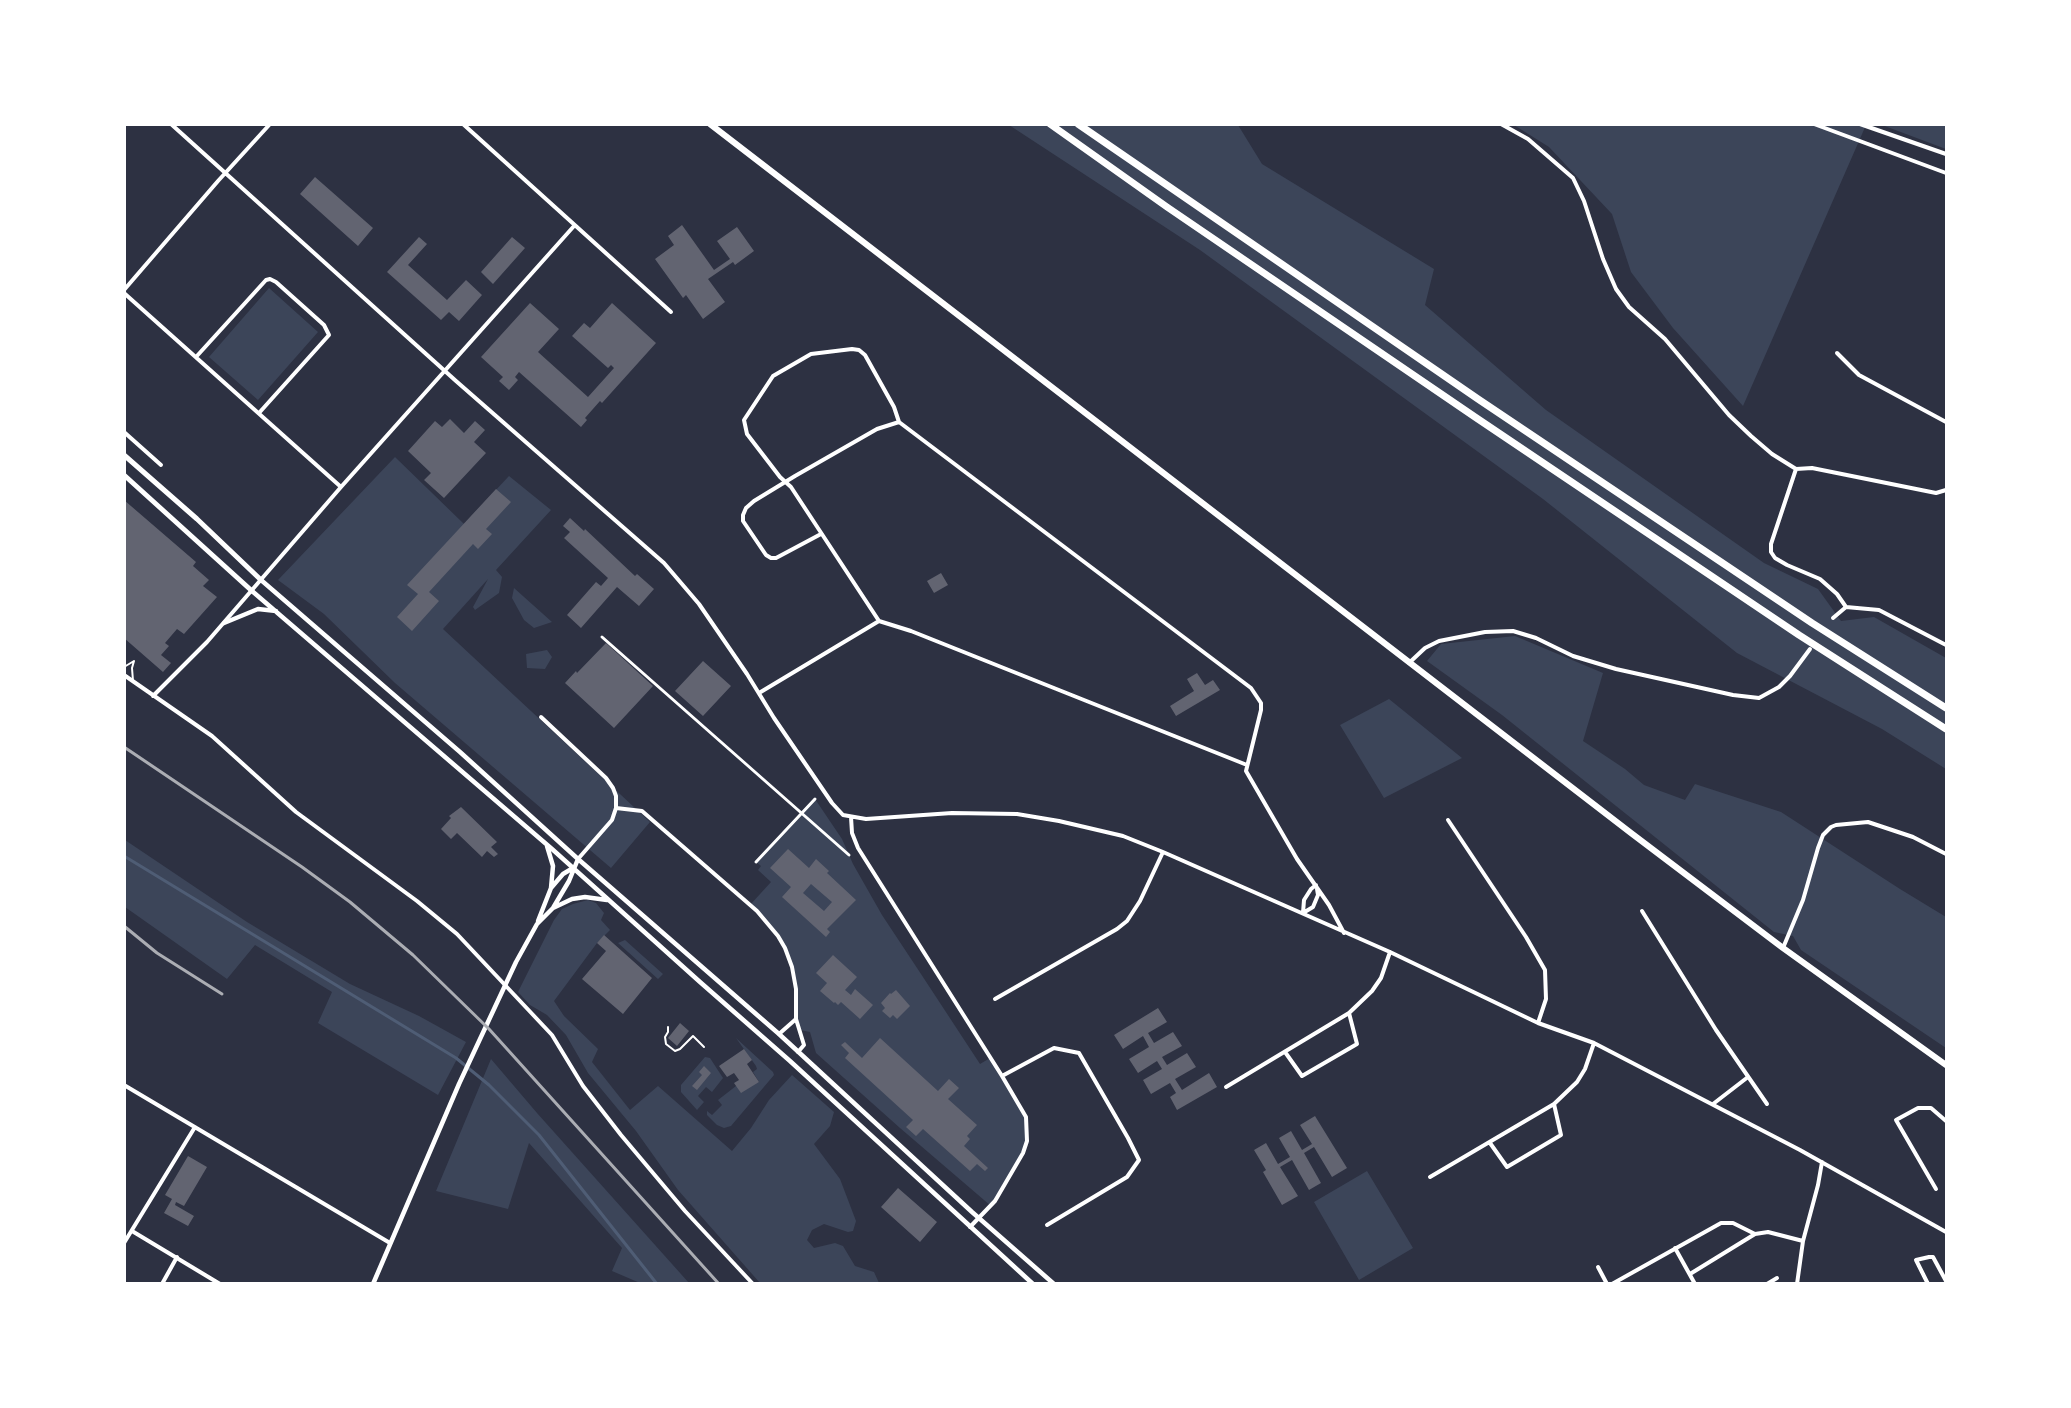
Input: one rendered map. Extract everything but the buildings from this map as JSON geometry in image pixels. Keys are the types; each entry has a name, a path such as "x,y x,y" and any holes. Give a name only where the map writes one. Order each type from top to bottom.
{"highway":[{"path":"1050,124 1167,207 1524,450 1799,635 1947,729"},
{"path":"1078,124 1527,432 1812,623 1947,708"}],"main road":[{"path":"710,124 1783,948 1947,1065"},
{"path":"124,455 197,519 261,580"},
{"path":"124,475 252,591"}],"street":[{"path":"171,124 446,371 664,562 699,604 832,803 843,814 850,818 884,819 952,813 1017,814 1123,836 1390,952 1538,1023 1594,1043 1822,1162 1947,1232"},
{"path":"270,124 124,291 341,487"},
{"path":"462,124 671,312"},
{"path":"1501,124 1528,139 1573,178 1584,201 1603,259 1616,289 1629,307 1671,345 1736,422 1772,454 1796,469 1812,468 1936,493 1947,490"},
{"path":"1814,124 1947,173"},
{"path":"1860,124 1947,154"},
{"path":"153,696 191,660 341,487 574,226"},
{"path":"196,357 266,280 276,282 324,325 329,335 259,413"},
{"path":"1247,765 911,631 879,621 791,487 747,434 744,420 773,376 811,354 852,348 860,350 894,407 899,422 1251,688 1261,703 1261,710 1246,771 1297,859 1316,885 1344,933"},
{"path":"1837,353 1859,375 1947,422"},
{"path":"821,534 776,558 771,558 766,555 743,520 743,515 754,501 785,482 877,429 899,422"},
{"path":"124,432 161,465"},
{"path":"1796,469 1771,544 1771,552 1775,558 1787,565 1820,579 1837,594 1846,607"},
{"path":"261,580 460,752 578,859 779,1034 1051,1283"},
{"path":"252,591 573,868 798,1068 1033,1284"},
{"path":"1833,618 1846,607 1879,610 1947,645"},
{"path":"224,623 258,609 277,611"},
{"path":"759,693 879,621"},
{"path":"1409,663 1425,648 1439,641 1485,632 1513,631 1536,638 1573,656 1616,669 1733,695 1759,698 1779,687 1791,676 1810,649"},
{"path":"602,637 849,855"},
{"path":"124,675 212,736 296,812 417,901 457,934 552,1035 583,1086 621,1135 685,1211 753,1284"},
{"path":"537,924 553,908 569,881 578,859 612,820 616,808 616,796 606,778 541,717"},
{"path":"756,862 815,799"},
{"path":"616,808 642,811 767,922 785,948 792,967 796,989 796,1019 804,1045 798,1052"},
{"path":"850,818 852,833 858,848 1026,1117 1027,1141 995,1200 970,1227"},
{"path":"1448,820 1526,937 1545,970 1546,999 1538,1023"},
{"path":"1783,948 1803,900 1823,835 1832,827 1868,822 1913,837 1947,854"},
{"path":"373,1284 459,1084 516,962 537,924 551,888 553,866 547,845"},
{"path":"995,999 1117,929 1127,921 1135,911 1162,852"},
{"path":"551,888 563,874 573,868"},
{"path":"1303,914 1313,907 1318,895 1316,885"},
{"path":"1303,914 1305,900 1316,885"},
{"path":"553,908 572,899 585,897 607,900"},
{"path":"1642,911 1716,1030 1767,1104"},
{"path":"1226,1087 1361,1004 1381,978 1390,952"},
{"path":"1285,1052 1302,1076 1357,1044 1349,1013"},
{"path":"779,1034 796,1019"},
{"path":"1430,1178 1554,1104 1565,1095 1585,1069 1594,1043"},
{"path":"1002,1076 1054,1048 1078,1053 1139,1160 1127,1177 1047,1225"},
{"path":"1713,1104 1748,1077"},
{"path":"124,1085 390,1243"},
{"path":"1490,1143 1507,1167 1561,1135 1554,1104"},
{"path":"1936,1189 1896,1120 1918,1108 1931,1108 1947,1121"},
{"path":"124,1243 195,1127"},
{"path":"1797,1284 1803,1241 1822,1162"},
{"path":"1612,1284 1721,1223 1733,1223 1755,1234"},
{"path":"132,1231 220,1284"},
{"path":"1690,1274 1755,1234 1768,1232 1803,1241"},
{"path":"1675,1248 1695,1284"},
{"path":"162,1284 177,1257"},
{"path":"1928,1284 1916,1260 1933,1257 1947,1281"},
{"path":"1598,1267 1607,1284"},
{"path":"1767,1284 1777,1278"}],"lane":[{"path":"124,667 134,661 133,681"},
{"path":"668,1027 666,1044 675,1051 693,1036 704,1047"}],"shaded area":[{"path":"1009,125 1238,125 1262,164 1434,269 1425,305 1546,410 1764,563 1818,589 1841,621 1874,617 1946,658 1946,769 1882,729 1737,653 1543,499 1200,250"},
{"path":"1514,125 1866,125 1743,406 1673,328 1631,272 1612,214 1549,147"},
{"path":"1882,125 1946,125 1946,149"},
{"path":"269,288 318,332 258,400 209,357"},
{"path":"395,457 464,524 509,476 551,510 496,570 502,577 499,593 475,610 473,607 488,579 443,629 650,822 611,868 395,683 324,614 278,580"},
{"path":"514,588 552,622 534,628 524,620 512,598"},
{"path":"1515,636 1603,673 1583,741 1625,769 1644,785 1685,800 1695,784 1781,812 1946,917 1946,1048 1801,950 1793,936 1774,932 1502,715 1427,661 1441,644"},
{"path":"547,650 552,657 545,669 527,668 526,654"},
{"path":"1389,699 1462,758 1384,798 1340,725"},
{"path":"815,799 842,839 853,864 882,915 980,1064 990,1058 1026,1117 1027,1141 1023,1153 991,1206 816,1053 810,1032 800,1030 796,1019 796,989 792,967 778,936 750,905 771,882 758,870 761,866 756,862"},
{"path":"125,840 247,922 350,984 419,1016 466,1042 438,1095 318,1023 332,992 255,945 227,979 125,907"},
{"path":"588,900 596,903 604,913 601,920 610,930 597,943 554,1001 564,1016 598,1049 592,1062 630,1110 658,1086 732,1151 751,1128 769,1100 792,1075 834,1112 830,1126 814,1144 840,1179 856,1221 853,1231 848,1232 824,1224 812,1230 807,1240 814,1248 835,1243 843,1246 855,1266 874,1272 879,1283 760,1283 678,1190 636,1131 588,1073 566,1035 547,1015 530,1005 518,992 554,920 562,909"},
{"path":"625,940 663,974 658,979 618,943"},
{"path":"736,1038 774,1075 731,1126 724,1128 717,1125 707,1115 707,1111 712,1115 722,1105 718,1100 736,1086 759,1082 753,1072 757,1069 756,1066"},
{"path":"705,1057 710,1058 723,1078 712,1092 706,1087 698,1096 704,1102 697,1110 681,1092 681,1085"},
{"path":"491,1059 689,1283 640,1283 612,1271 622,1248 529,1143 508,1209 436,1191"},
{"path":"1367,1171 1413,1248 1359,1280 1314,1202"}],"waterway":[{"path":"124,856 456,1058 489,1085 539,1135 657,1284"}],"railway":[{"path":"124,747 302,867 350,902 413,955 489,1029 719,1284"},
{"path":"124,926 157,953 222,994"}]}
